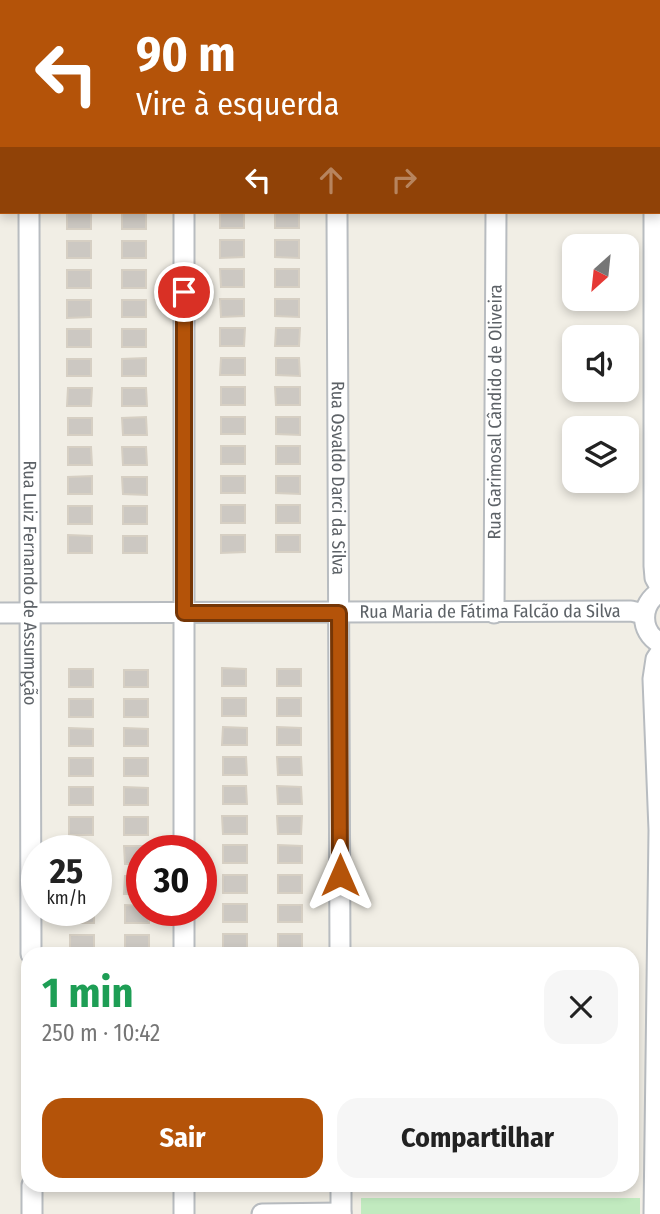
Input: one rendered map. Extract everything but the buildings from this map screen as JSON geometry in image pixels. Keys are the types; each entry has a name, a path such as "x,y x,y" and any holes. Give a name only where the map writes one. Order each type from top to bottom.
{"street":[{"name":"Rua Luiz Fernando de Assumpção","path":"29,214 31,947"},
{"path":"184,214 184,835"},
{"name":"Rua Osvaldo Darci da Silva","path":"337,214 340,947"},
{"name":"Rua Garimosal Cândido de Oliveira","path":"494,613 496,214"},
{"path":"654,214 654,566 660,590 647,604 644,614 648,633 660,643"},
{"name":"Rua Maria de Fátima Falcão da Silva","path":"0,613 631,611 644,614"},
{"path":"654,1214 659,831 653,679 656,659 660,653"},
{"path":"184,926 184,947"},
{"path":"32,1192 32,1214"},
{"path":"184,1192 184,1214"},
{"path":"262,1214 341,1214 341,1192"}],"green space":[{"path":"361,1198 640,1198 640,1214 361,1214"}],"route":[{"path":"184,292 184,613 339,613 340,875"}]}
